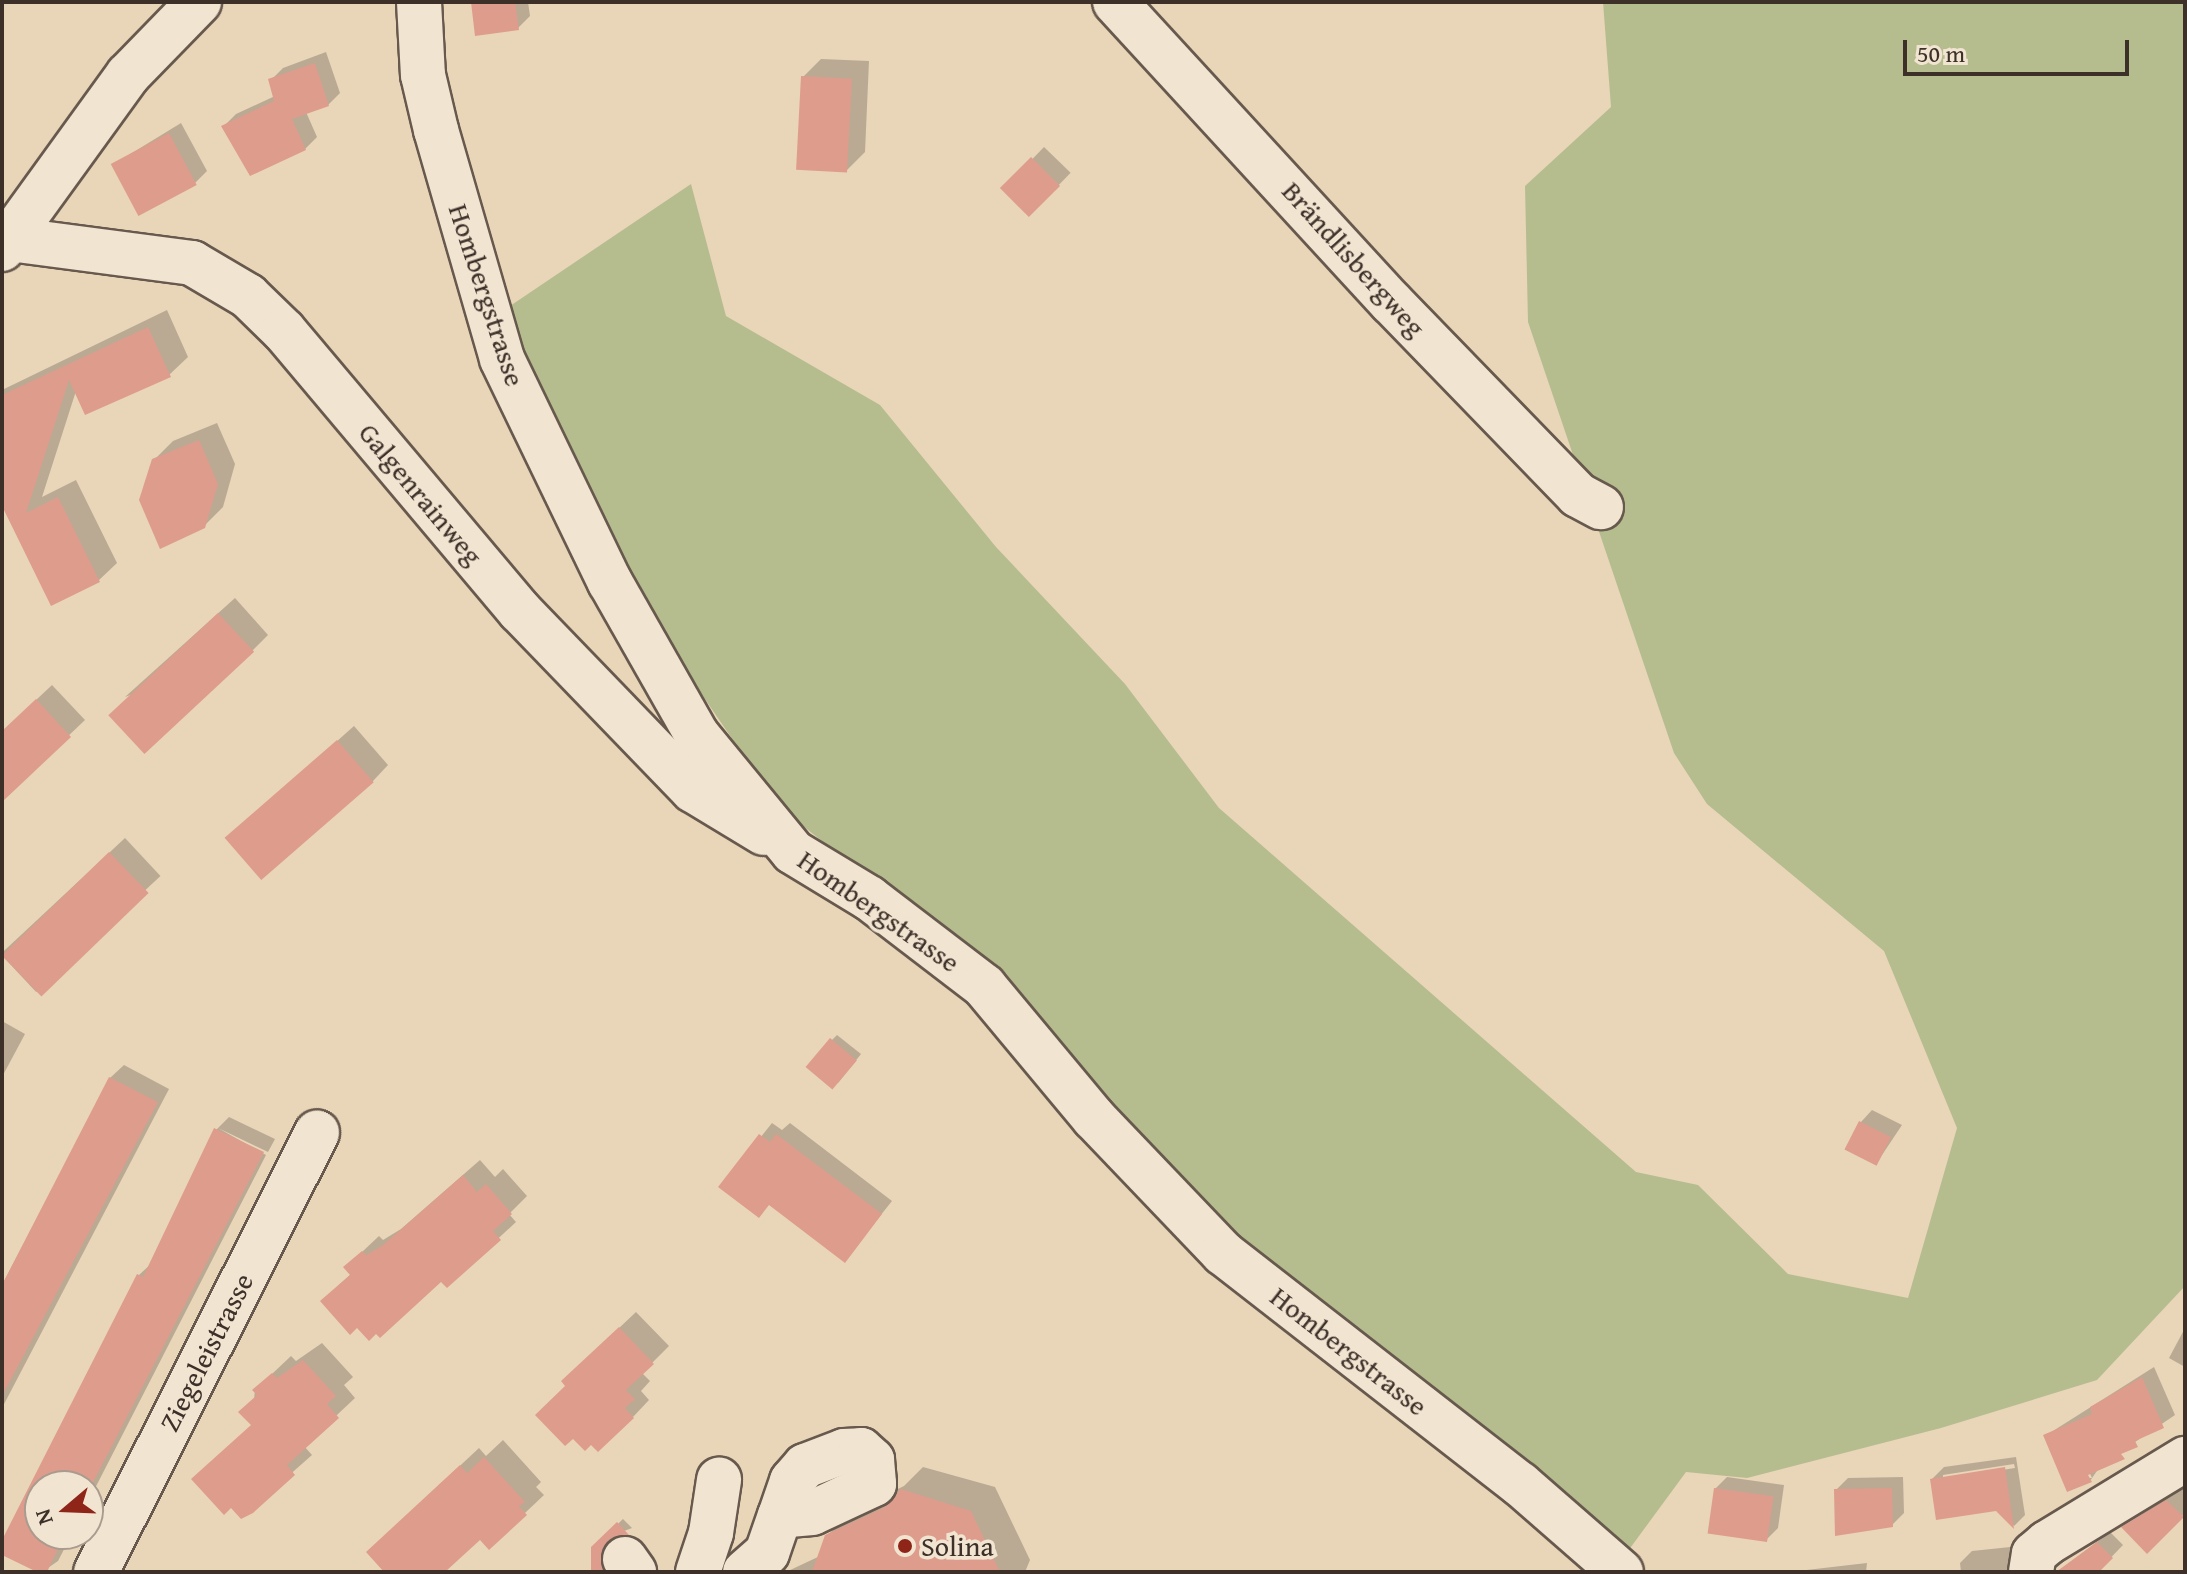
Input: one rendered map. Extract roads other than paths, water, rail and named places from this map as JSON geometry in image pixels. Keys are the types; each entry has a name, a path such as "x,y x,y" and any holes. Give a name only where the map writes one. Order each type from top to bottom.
{"street":[{"path":"5,242 128,75 199,2"},
{"name":"Hombergstrasse","path":"419,2 429,103 502,359 610,582 697,735 793,852 869,898 984,986 1094,1118 1223,1253 1520,1484 1621,1572"},
{"name":"Brändlisbergweg","path":"1115,2 1391,302 1578,495 1601,507"},
{"name":"Galgenrainweg","path":"5,242 178,260 220,275 248,296 284,331 520,611 693,790 793,852"},
{"name":"Ziegeleistrasse","path":"96,1572 317,1132"},
{"path":"2031,1572 2034,1554 2047,1543 2185,1459"},
{"path":"698,1572 711,1533 719,1480"},
{"path":"745,1572 767,1553 780,1516"}],"place":[{"name":"Solina","path":"905,1546"}]}
